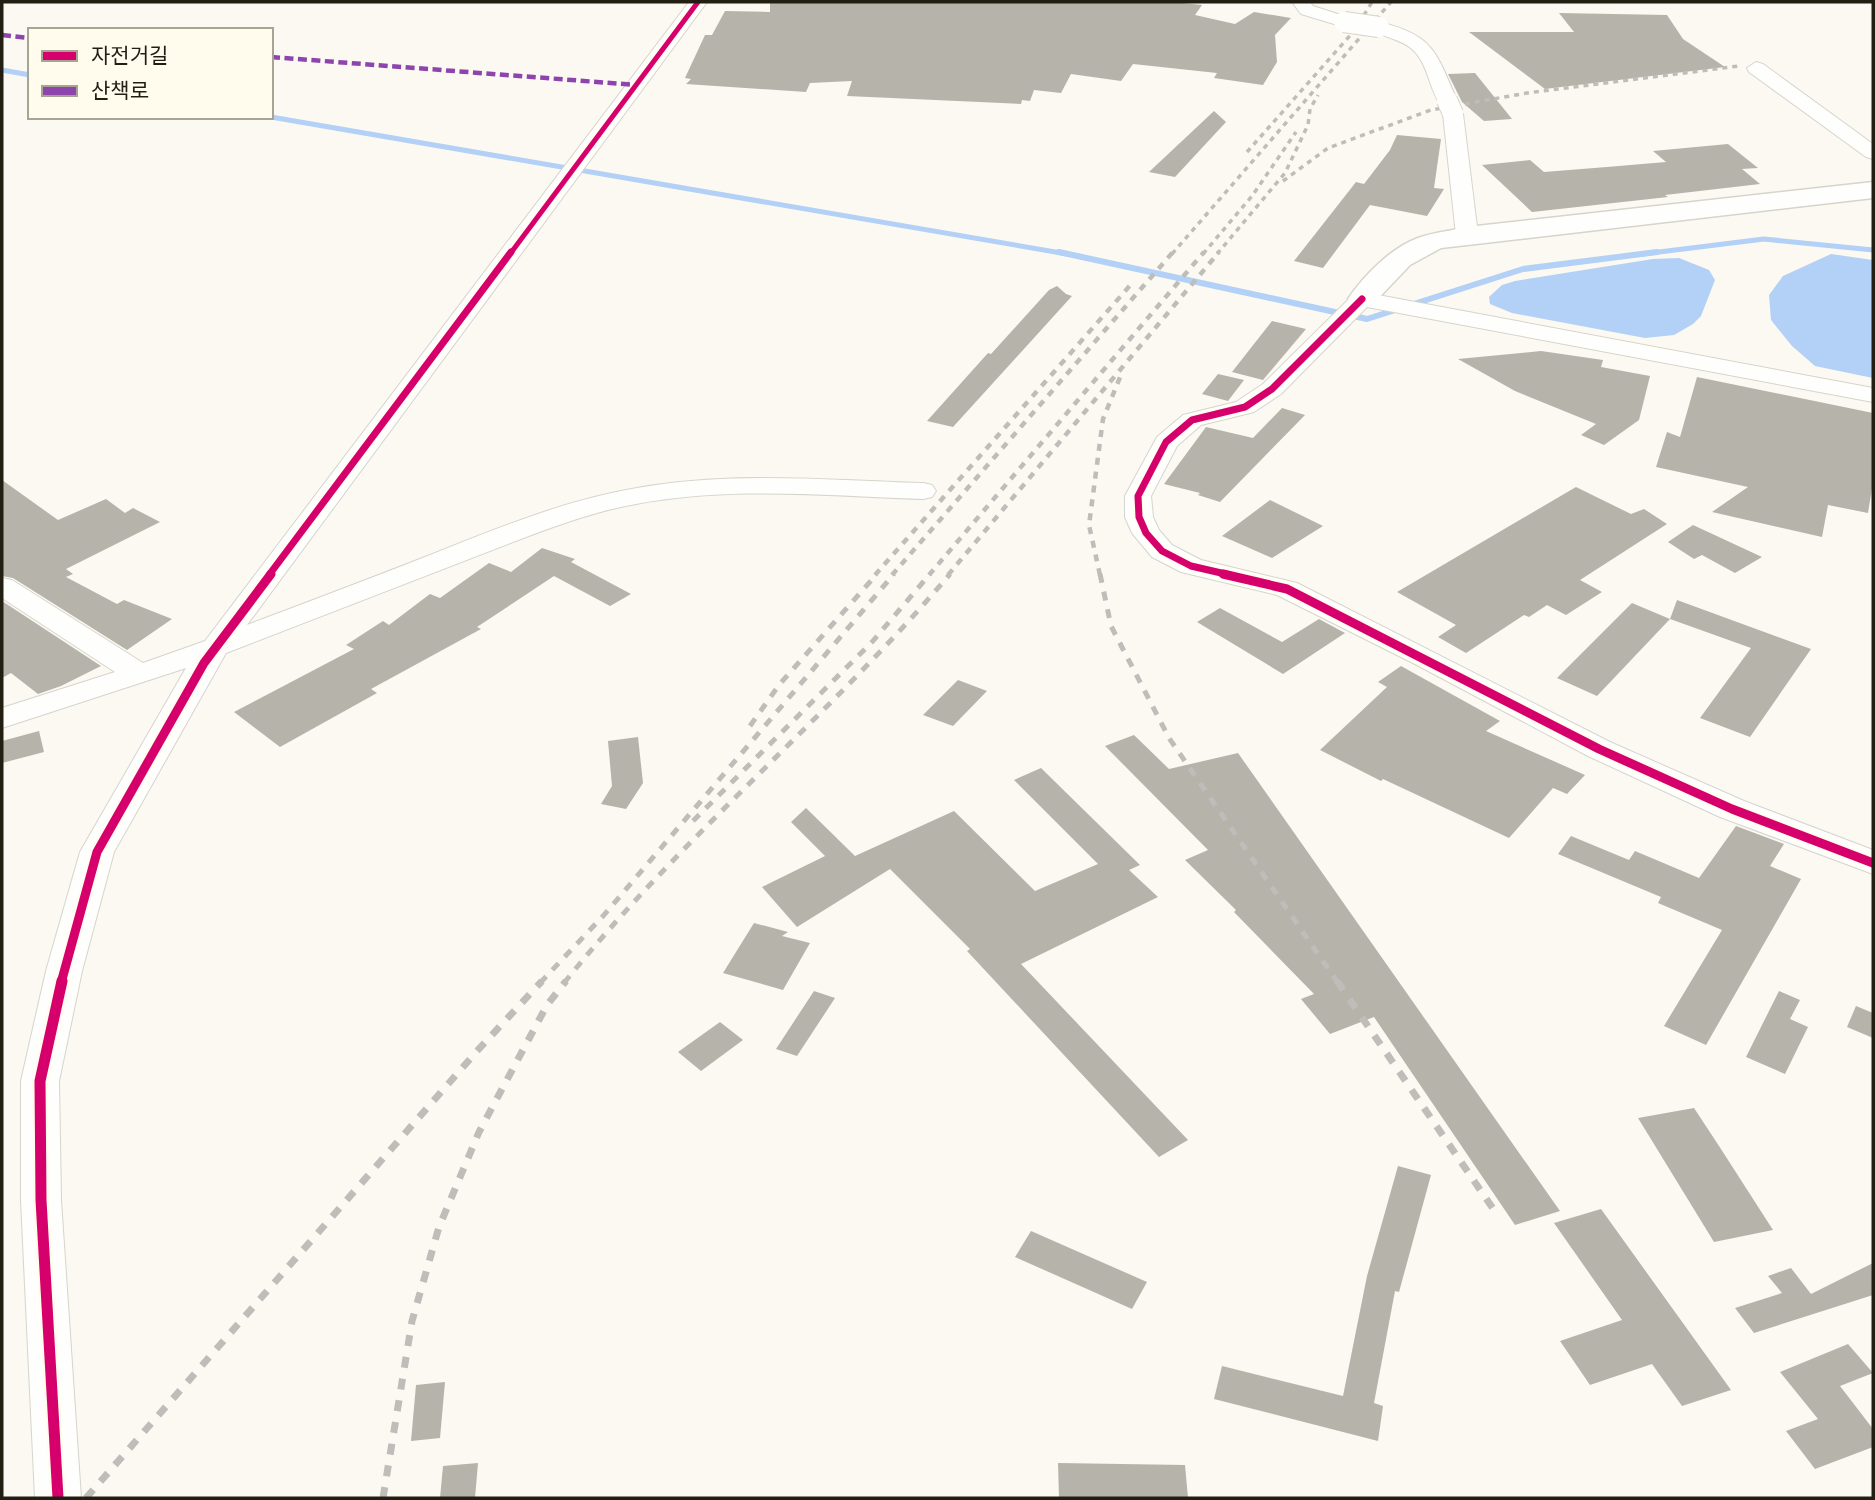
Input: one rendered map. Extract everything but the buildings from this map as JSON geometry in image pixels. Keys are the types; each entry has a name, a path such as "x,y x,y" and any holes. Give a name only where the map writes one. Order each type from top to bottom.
{"main road":[{"path":"1362,299 1412,251 1429,243 1467,235 1873,190"}],"street":[{"path":"58,1498 41,1200 40,1081 64,971 97,852 214,650 698,2"},
{"path":"1301,2 1307,10 1344,22 1379,27 1411,36 1429,54 1450,107 1467,235"},
{"path":"1756,68 1873,153"},
{"path":"1873,395 1362,299 1272,389 1245,407 1192,420 1166,442 1138,495 1139,517 1146,533 1162,551 1191,566 1287,589 1599,749 1732,809 1873,863"},
{"path":"2,718 72,698 214,650 509,535 596,505 655,493 754,486 923,491"},
{"path":"2,586 140,675"}],"water":[{"path":"1831,254 1873,260 1873,378 1815,366 1792,346 1771,320 1769,295 1783,276"},
{"path":"1679,258 1709,270 1715,280 1701,316 1674,335 1645,338 1512,313 1490,304 1489,297 1502,285 1515,281 1653,259"}],"waterway":[{"path":"2,70 28,75"},
{"path":"273,117 1067,254"},
{"path":"1643,254 1764,239 1873,250"},
{"path":"1059,252 1367,319 1523,269 1657,252"}],"railway":[{"path":"1247,152 1354,31 1372,2"},
{"path":"1172,254 1391,2"},
{"path":"1283,181 1328,148 1431,110 1527,93 1739,66"},
{"path":"1217,254 1285,173 1308,125 1310,109 1318,95"},
{"path":"1203,254 1252,196 1296,132"},
{"path":"892,575 1173,252"},
{"path":"929,575 1204,252"},
{"path":"948,575 1219,252"},
{"path":"875,575 1134,281"},
{"path":"1100,575 1089,525 1103,419 1121,375"},
{"path":"750,726 779,685 877,574"},
{"path":"540,983 604,915 894,574"},
{"path":"693,821 872,642 930,574"},
{"path":"564,983 609,929 657,878 855,678 950,574"},
{"path":"1100,574 1111,626 1169,738 1338,983"},
{"path":"86,1498 477,1051 542,981"},
{"path":"383,1498 412,1321 439,1227 479,1132 547,1005 566,981"},
{"path":"1337,981 1496,1213"}],"marked path":[{"path":"2,35 28,38"},
{"path":"273,57 637,85"}],"cycle path":[{"path":"58,1498 41,1200 40,1081 64,971 97,852 204,663 698,2"},
{"path":"1362,299 1272,389 1245,407 1192,420 1166,442 1138,496 1139,517 1146,533 1162,551 1191,566 1287,589 1599,749 1732,809 1873,863"}]}
